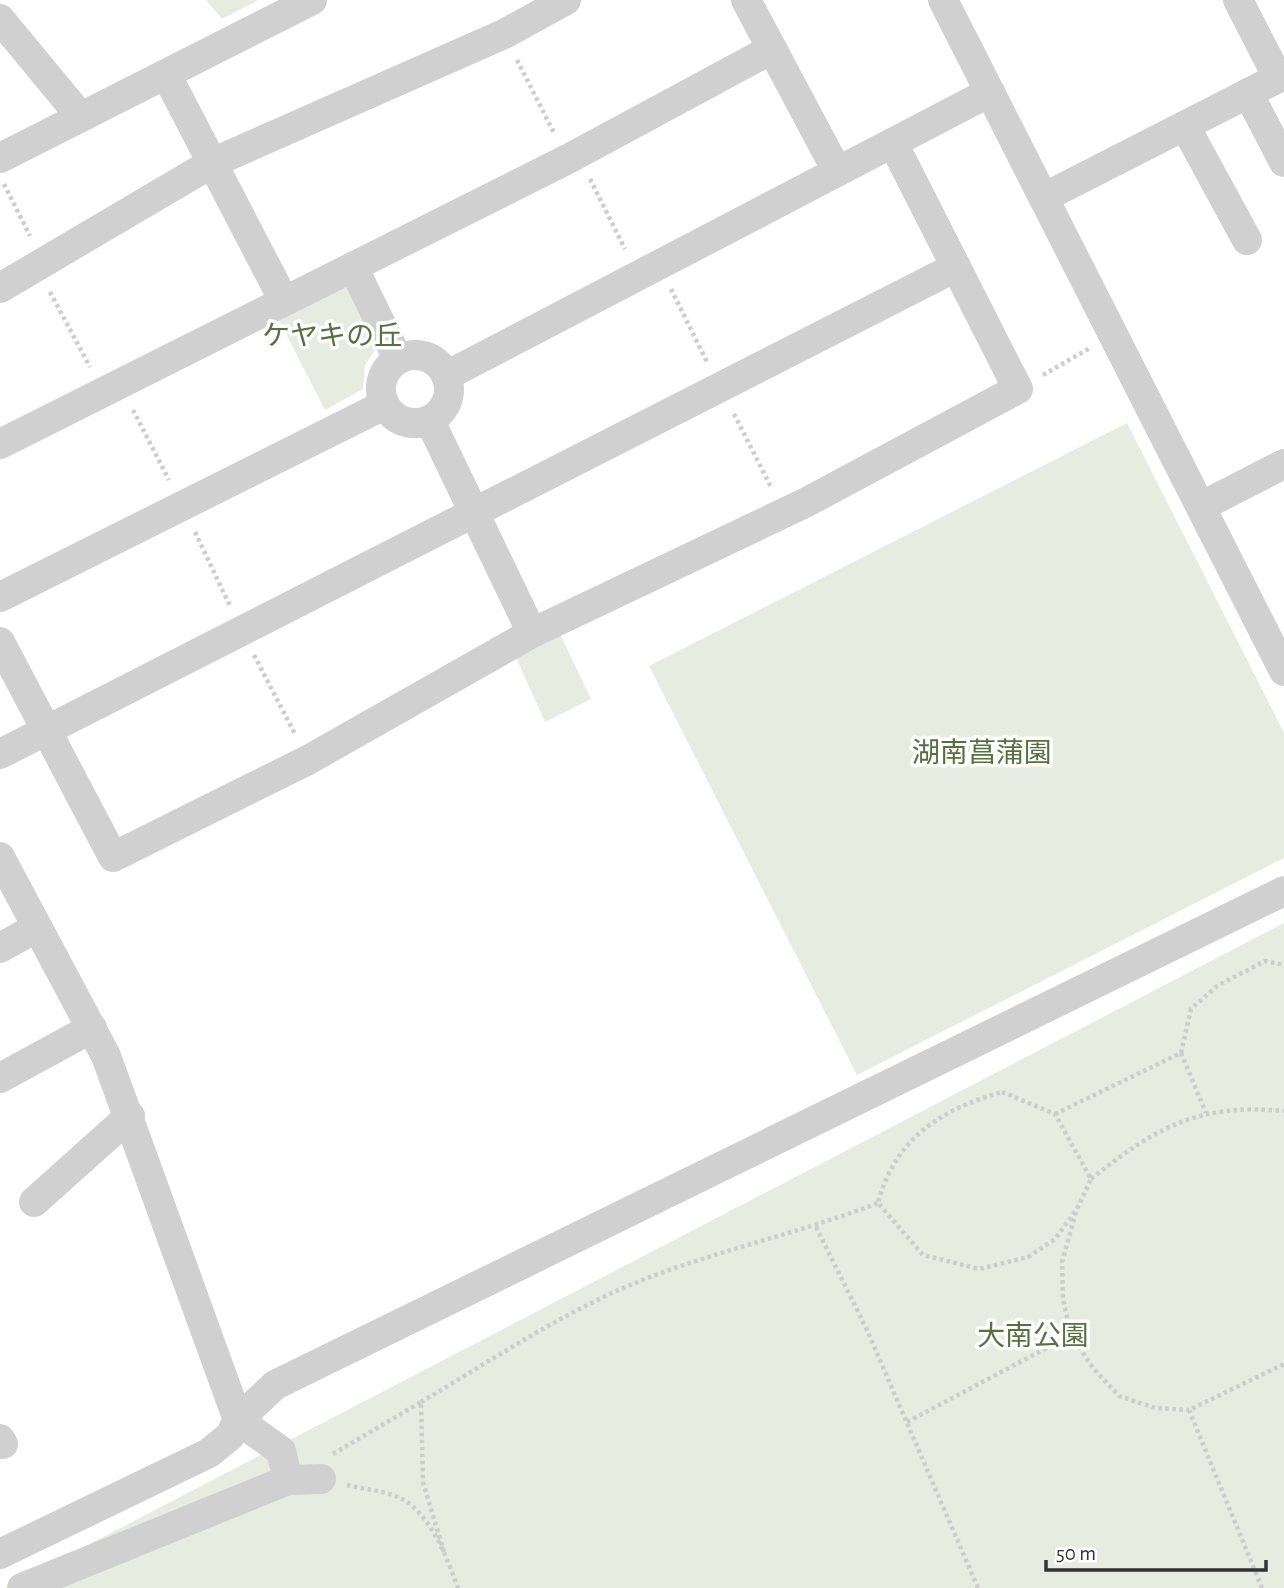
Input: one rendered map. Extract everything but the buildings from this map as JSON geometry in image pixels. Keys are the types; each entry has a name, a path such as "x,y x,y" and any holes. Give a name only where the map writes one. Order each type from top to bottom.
{"street":[{"path":"0,158 312,0"},
{"path":"0,289 212,163 504,34 566,0"},
{"path":"746,0 837,171"},
{"path":"943,0 1284,671"},
{"path":"1045,197 1281,77 1238,0"},
{"path":"0,19 81,117"},
{"path":"0,444 573,156 772,49"},
{"path":"166,74 284,301"},
{"path":"446,376 990,92"},
{"path":"1248,93 1284,162"},
{"path":"1185,126 1247,240"},
{"path":"0,642 113,857 308,760 532,633 785,512 1018,389 893,143"},
{"path":"353,267 398,359"},
{"path":"0,754 474,515 956,267"},
{"path":"409,355 431,359 446,376 448,396 438,414 430,421 409,423 399,420 384,405 380,384 383,374 398,359 409,355"},
{"path":"0,597 384,405"},
{"path":"430,421 532,633"},
{"path":"1202,506 1284,464"},
{"path":"0,857 92,1028 130,1116 238,1420 281,1451 288,1480"},
{"path":"0,1554 209,1453 230,1436 238,1420 275,1385 1284,891"},
{"path":"0,948 36,928"},
{"path":"0,1079 92,1028"},
{"path":"34,1202 130,1116"},
{"path":"22,1588 288,1480 321,1479"}],"path":[{"path":"504,34 573,156 720,387 785,512"},
{"path":"0,177 103,391"},
{"path":"1018,389 1115,334"},
{"path":"242,633 308,760"},
{"path":"1206,1114 1181,1054 1191,1009 1217,986 1265,961 1284,965"},
{"path":"1055,1114 1181,1054"},
{"path":"878,1203 883,1184 907,1147 936,1118 969,1102 1002,1093 1055,1114 1091,1179"},
{"path":"1284,1111 1244,1108 1206,1114 1164,1127 1091,1179 1077,1209 1062,1262 1063,1299 1071,1335 1093,1368 1119,1396 1155,1408 1188,1410 1284,1364"},
{"path":"878,1203 923,1255 979,1269 1028,1257 1055,1239 1077,1209"},
{"path":"288,1480 578,1310 627,1287 694,1262 816,1227 878,1203"},
{"path":"816,1227 867,1330 976,1587"},
{"path":"907,1422 1071,1335"},
{"path":"421,1402 423,1482 457,1588"},
{"path":"1188,1410 1262,1588"},
{"path":"321,1479 398,1496 426,1520 444,1552"}],"green space":[{"path":"206,0 256,0 257,1 222,19"},
{"name":"ケヤキの丘","path":"348,282 379,344 365,365 363,389 325,410 278,318"},
{"name":"湖南菖蒲園","path":"1127,423 1284,733 1284,858 857,1075 649,666"},
{"path":"558,630 591,699 545,722 514,653"},
{"name":"大南公園","path":"1284,923 1284,1588 5,1588"}]}
